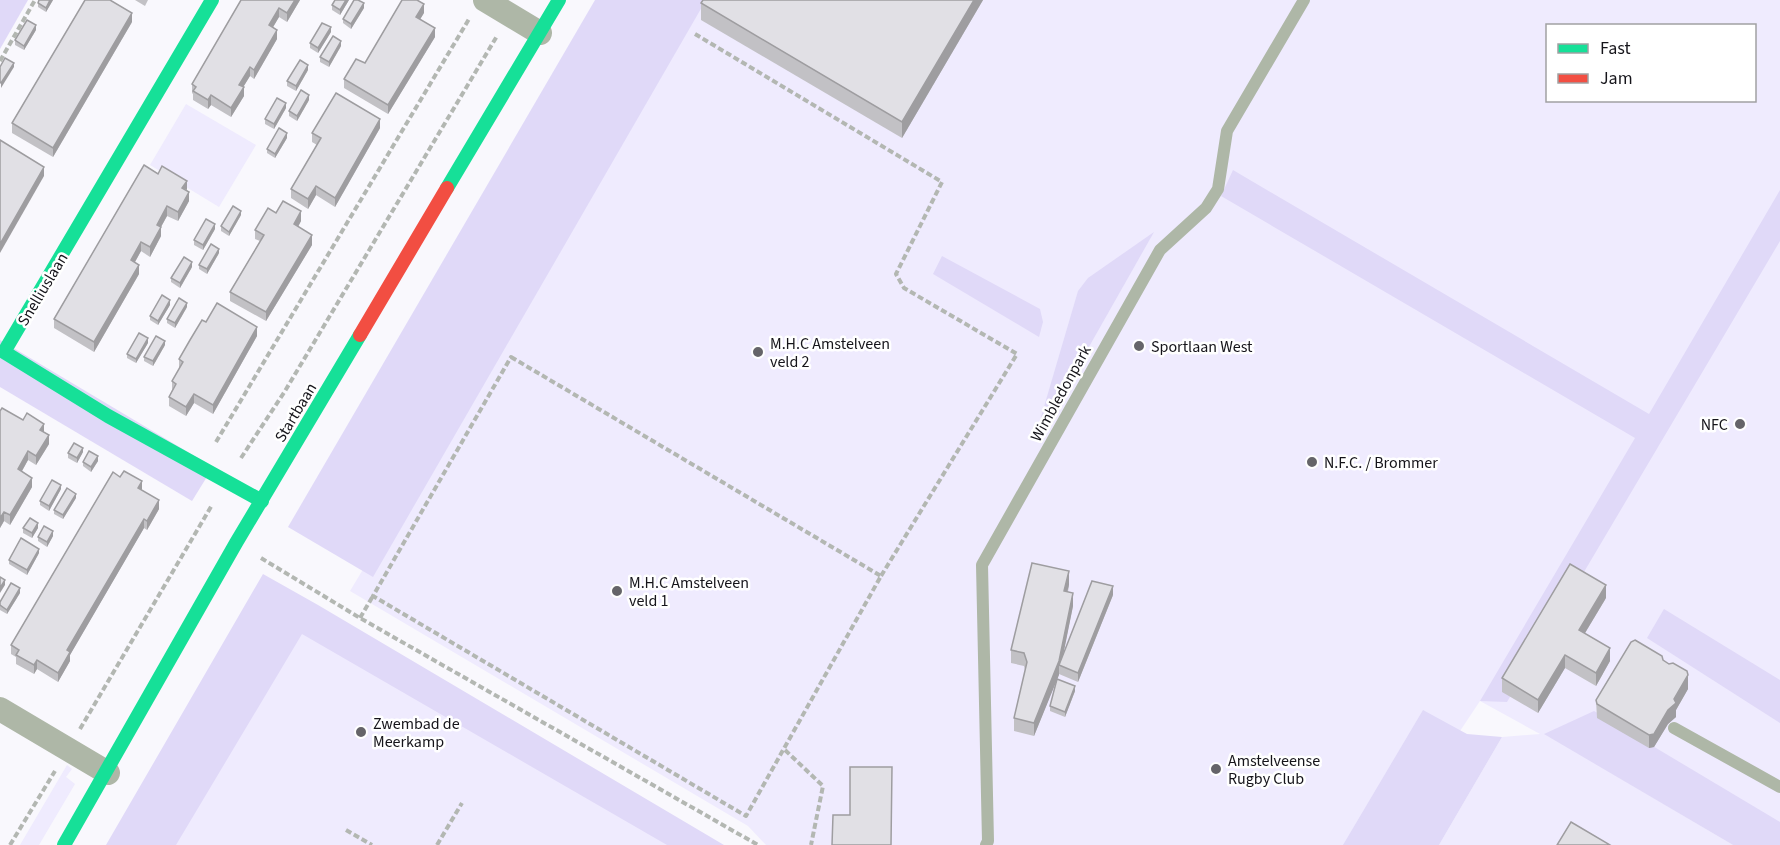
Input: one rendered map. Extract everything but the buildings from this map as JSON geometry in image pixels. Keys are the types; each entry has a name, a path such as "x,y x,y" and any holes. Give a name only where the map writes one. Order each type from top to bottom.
{"street":[{"name":"Snelliuslaan","path":"212,0 2,356 262,501"},
{"name":"Startbaan","path":"64,845 108,772 236,543 560,0"},
{"path":"480,5 509,15 540,33"},
{"path":"0,709 108,772"}],"lane":[{"name":"Wimbledonpark","path":"986,845 988,841 982,565 1160,250 1206,207 1218,189 1227,131 1304,0"},
{"path":"1674,728 1780,788"}],"path":[{"path":"0,61 35,0"},
{"path":"201,467 480,5"},
{"path":"10,845 226,480 285,391 509,15"},
{"path":"373,596 746,816 881,576 1017,354 904,288 896,274 942,182 694,34"},
{"path":"360,618 511,357 881,576"},
{"path":"236,543 360,618 758,845"},
{"path":"785,750 823,786 811,845"},
{"path":"437,845 462,803"},
{"path":"346,830 372,845"}],"shaded area":[{"path":"0,0 28,0 0,49"},
{"path":"595,0 706,0 373,577 288,527"},
{"name":"Sportlaan West","path":"705,0 1780,0 1780,845 1603,768 1733,845 1439,845 1502,737 1540,734 1480,701 1460,731 1453,727 1383,845 766,845 748,826 350,591"},
{"path":"186,104 256,145 219,207 150,165"},
{"path":"1233,170 1649,414 1780,190 1780,241 1507,702 1480,701 1635,438 1221,196"},
{"path":"1154,232 1056,405 1041,417 1078,291 1088,278"},
{"path":"942,256 1040,309 1043,322 1039,337 933,274"},
{"path":"0,340 213,467 192,501 0,387"},
{"path":"263,574 724,845 667,845 302,634 176,845 106,845"},
{"path":"1664,609 1780,680 1780,723 1647,638"},
{"name":"Zwembad de Meerkamp","path":"300,619 682,845 162,845"},
{"path":"1423,710 1467,734 1502,737 1439,845 1343,845"},
{"path":"1594,711 1780,822 1780,845 1733,845 1544,734"},
{"path":"67,765 72,769 66,777 75,784 39,845 20,845"}],"traffic: fast":[{"path":"212,0 4,352 108,416 262,501"},
{"path":"447,188 559,0"},
{"path":"64,845 236,543 360,335"}],"traffic: jam":[{"path":"360,335 447,188"}],"place":[{"name":"Sportlaan West","path":"1139,346"},
{"name":"M.H.C Amstelveen veld 2","path":"758,352"},
{"name":"NFC","path":"1740,424"},
{"name":"N.F.C. / Brommer","path":"1312,462"},
{"name":"M.H.C Amstelveen veld 1","path":"617,591"},
{"name":"Zwembad de Meerkamp","path":"361,732"},
{"name":"Amstelveense Rugby Club","path":"1216,769"}]}
